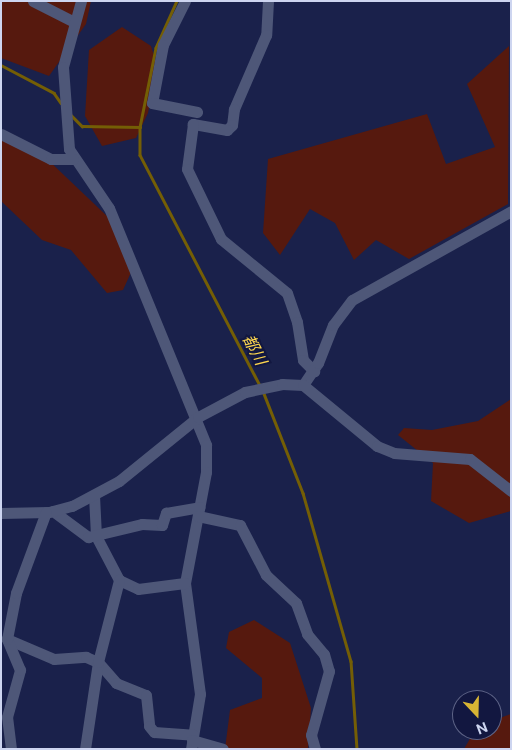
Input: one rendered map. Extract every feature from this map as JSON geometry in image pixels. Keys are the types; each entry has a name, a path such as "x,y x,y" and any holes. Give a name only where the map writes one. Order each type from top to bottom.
{"street":[{"path":"33,1 74,22"},
{"path":"80,1 63,78 66,134 73,159 109,208 198,417 207,454 199,512 185,583 200,694 192,741"},
{"path":"185,1 163,46 152,103 197,112"},
{"path":"268,1 266,35 234,109 232,125 227,130 193,124 187,169 220,239 287,293 297,322 303,360 314,370"},
{"path":"1,134 51,159 73,159"},
{"path":"303,385 314,370 333,325 352,300 511,211"},
{"path":"1,513 49,512 94,495 129,474 198,417 255,389 269,385 303,385 377,446 394,453 470,459 511,491"},
{"path":"94,495 96,536 119,580 138,589 185,583"},
{"path":"49,512 76,533 96,536 142,524 162,525 166,513 199,512 240,525 266,575 296,603 307,634 324,654 329,671 311,735 315,749"},
{"path":"11,749 7,716 20,670 7,639 14,599 49,512"},
{"path":"85,749 98,662 119,580"},
{"path":"7,639 54,659 86,657 98,662 116,683 146,695 149,726 154,732 223,749"}],"shaded area":[{"path":"1,1 91,1 86,24 49,76 1,58"},
{"path":"122,27 151,46 157,66 148,113 136,138 102,146 85,116 89,50"},
{"path":"509,46 508,204 409,259 376,240 354,260 335,223 310,209 280,255 263,233 268,159 427,114 446,164 495,147 467,84"},
{"path":"1,138 45,157 109,218 133,268 123,290 107,293 71,250 42,240 1,201"},
{"path":"511,399 511,511 469,523 431,501 433,463 398,435 404,428 432,430 478,421"},
{"path":"254,620 290,643 311,708 308,749 225,749 230,710 262,698 262,678 226,648 229,632"},
{"path":"511,714 511,749 464,749 469,740 502,740 502,717"}],"waterway":[{"name":"都川","path":"177,1 156,48 140,127 140,155 260,386"},
{"name":"都川","path":"1,65 54,93 61,103"},
{"name":"都川","path":"71,115 82,126 140,127"},
{"name":"都川","path":"263,391 303,493 351,661 357,749"}]}
